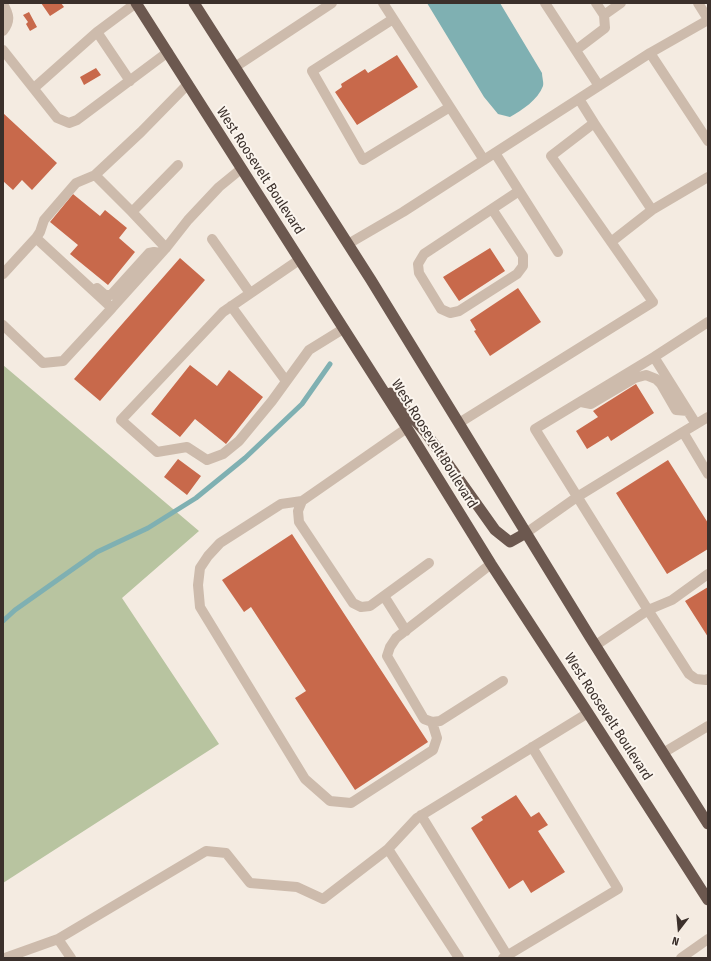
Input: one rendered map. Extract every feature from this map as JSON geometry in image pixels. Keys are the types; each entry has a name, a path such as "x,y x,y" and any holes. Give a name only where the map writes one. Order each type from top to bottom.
{"highway":[{"name":"West Roosevelt Boulevard","path":"136,3 407,428 491,564 708,900"},
{"name":"West Roosevelt Boulevard","path":"194,3 348,244 596,646 708,824"},
{"path":"365,362 426,433 495,530 510,542 526,533"}],"lane":[{"path":"34,88 97,32 136,3"},
{"path":"234,67 332,3"},
{"path":"383,3 484,160"},
{"path":"545,3 599,86"},
{"path":"576,50 605,28 604,15 596,3"},
{"path":"604,15 621,3"},
{"path":"348,244 403,212 599,86 708,19 698,3"},
{"path":"3,4 8,13 9,21 3,31"},
{"path":"393,19 312,71 364,160 450,107"},
{"path":"97,32 130,81"},
{"path":"3,50 57,118 69,123 77,120 168,52"},
{"path":"650,54 708,141"},
{"path":"3,274 38,235 44,220 76,184 95,175 142,132 188,84"},
{"path":"579,99 652,210"},
{"path":"459,422 653,302 551,156 594,123"},
{"path":"495,153 558,252"},
{"path":"132,212 178,165"},
{"path":"3,325 43,363 63,362 164,251 188,220 219,187 241,169"},
{"path":"95,175 132,212 164,251"},
{"path":"611,242 652,210 708,177"},
{"path":"492,209 523,256 523,266 518,274 459,311 450,313 441,309 420,273 418,264 424,254 519,191"},
{"path":"38,235 105,295 111,295 114,293 149,253 164,251"},
{"path":"38,235 112,308"},
{"path":"212,239 250,293"},
{"path":"299,260 223,312 121,420 157,452 187,447 207,460 223,454 239,441 309,350 343,329"},
{"path":"231,306 286,381"},
{"path":"707,680 696,679 690,674 648,610 535,429 654,357 708,322"},
{"path":"654,357 696,424"},
{"path":"581,402 591,404 635,378 646,375 656,379 661,384 676,410 688,411"},
{"path":"526,533 578,497 708,416"},
{"path":"407,428 302,501 281,504 220,543 208,556 200,568 198,585 200,607 305,779 330,801 351,803 433,750 437,738 432,722"},
{"path":"683,432 708,474"},
{"path":"302,501 298,511 299,522 353,603 361,607 370,606 429,563"},
{"path":"491,564 396,638 390,647 387,656 424,719 432,722 440,721 503,681"},
{"path":"596,646 648,610 672,600 708,574"},
{"path":"384,596 406,631"},
{"path":"6,958 58,939 206,851 226,853 250,883 297,887 323,898 388,849 421,815 588,713"},
{"path":"663,753 708,726"},
{"path":"421,815 505,957 618,889 532,747"},
{"path":"388,849 459,958"},
{"path":"58,939 71,958"},
{"path":"681,958 708,939"}],"green space":[{"path":"3,365 199,531 122,598 219,744 3,883"}],"water":[{"path":"427,3 500,3 542,73 543,86 534,100 510,117 498,114 484,97"}],"building":[{"path":"41,3 61,3 64,7 50,16"},
{"path":"29,12 37,27 30,31 26,24 28,22 23,15"},
{"path":"397,55 418,87 357,125 335,92 342,87 341,84 365,69 368,73"},
{"path":"96,68 101,75 84,85 80,77"},
{"path":"3,113 57,163 32,190 22,180 13,190 3,181"},
{"path":"73,194 100,216 105,210 127,228 119,238 135,252 108,285 70,254 78,245 50,222"},
{"path":"490,248 505,271 459,301 443,277"},
{"path":"180,258 205,280 100,401 74,379"},
{"path":"518,288 541,322 490,356 474,331 476,330 470,320"},
{"path":"190,365 217,386 229,370 263,397 226,444 195,419 180,437 151,414"},
{"path":"636,384 654,413 611,441 608,436 587,449 576,431 598,417 593,411"},
{"path":"178,459 201,476 187,495 164,477"},
{"path":"668,460 708,523 708,549 667,574 616,493"},
{"path":"292,534 428,742 355,790 295,698 306,691 251,607 244,612 222,580"},
{"path":"708,587 708,637 685,601"},
{"path":"516,795 531,817 539,812 548,825 538,831 565,872 531,893 523,880 509,889 471,828 483,820 481,817"}],"waterway":[{"path":"3,621 15,610 97,552 148,528 196,498 245,458 302,404 330,364"}]}
